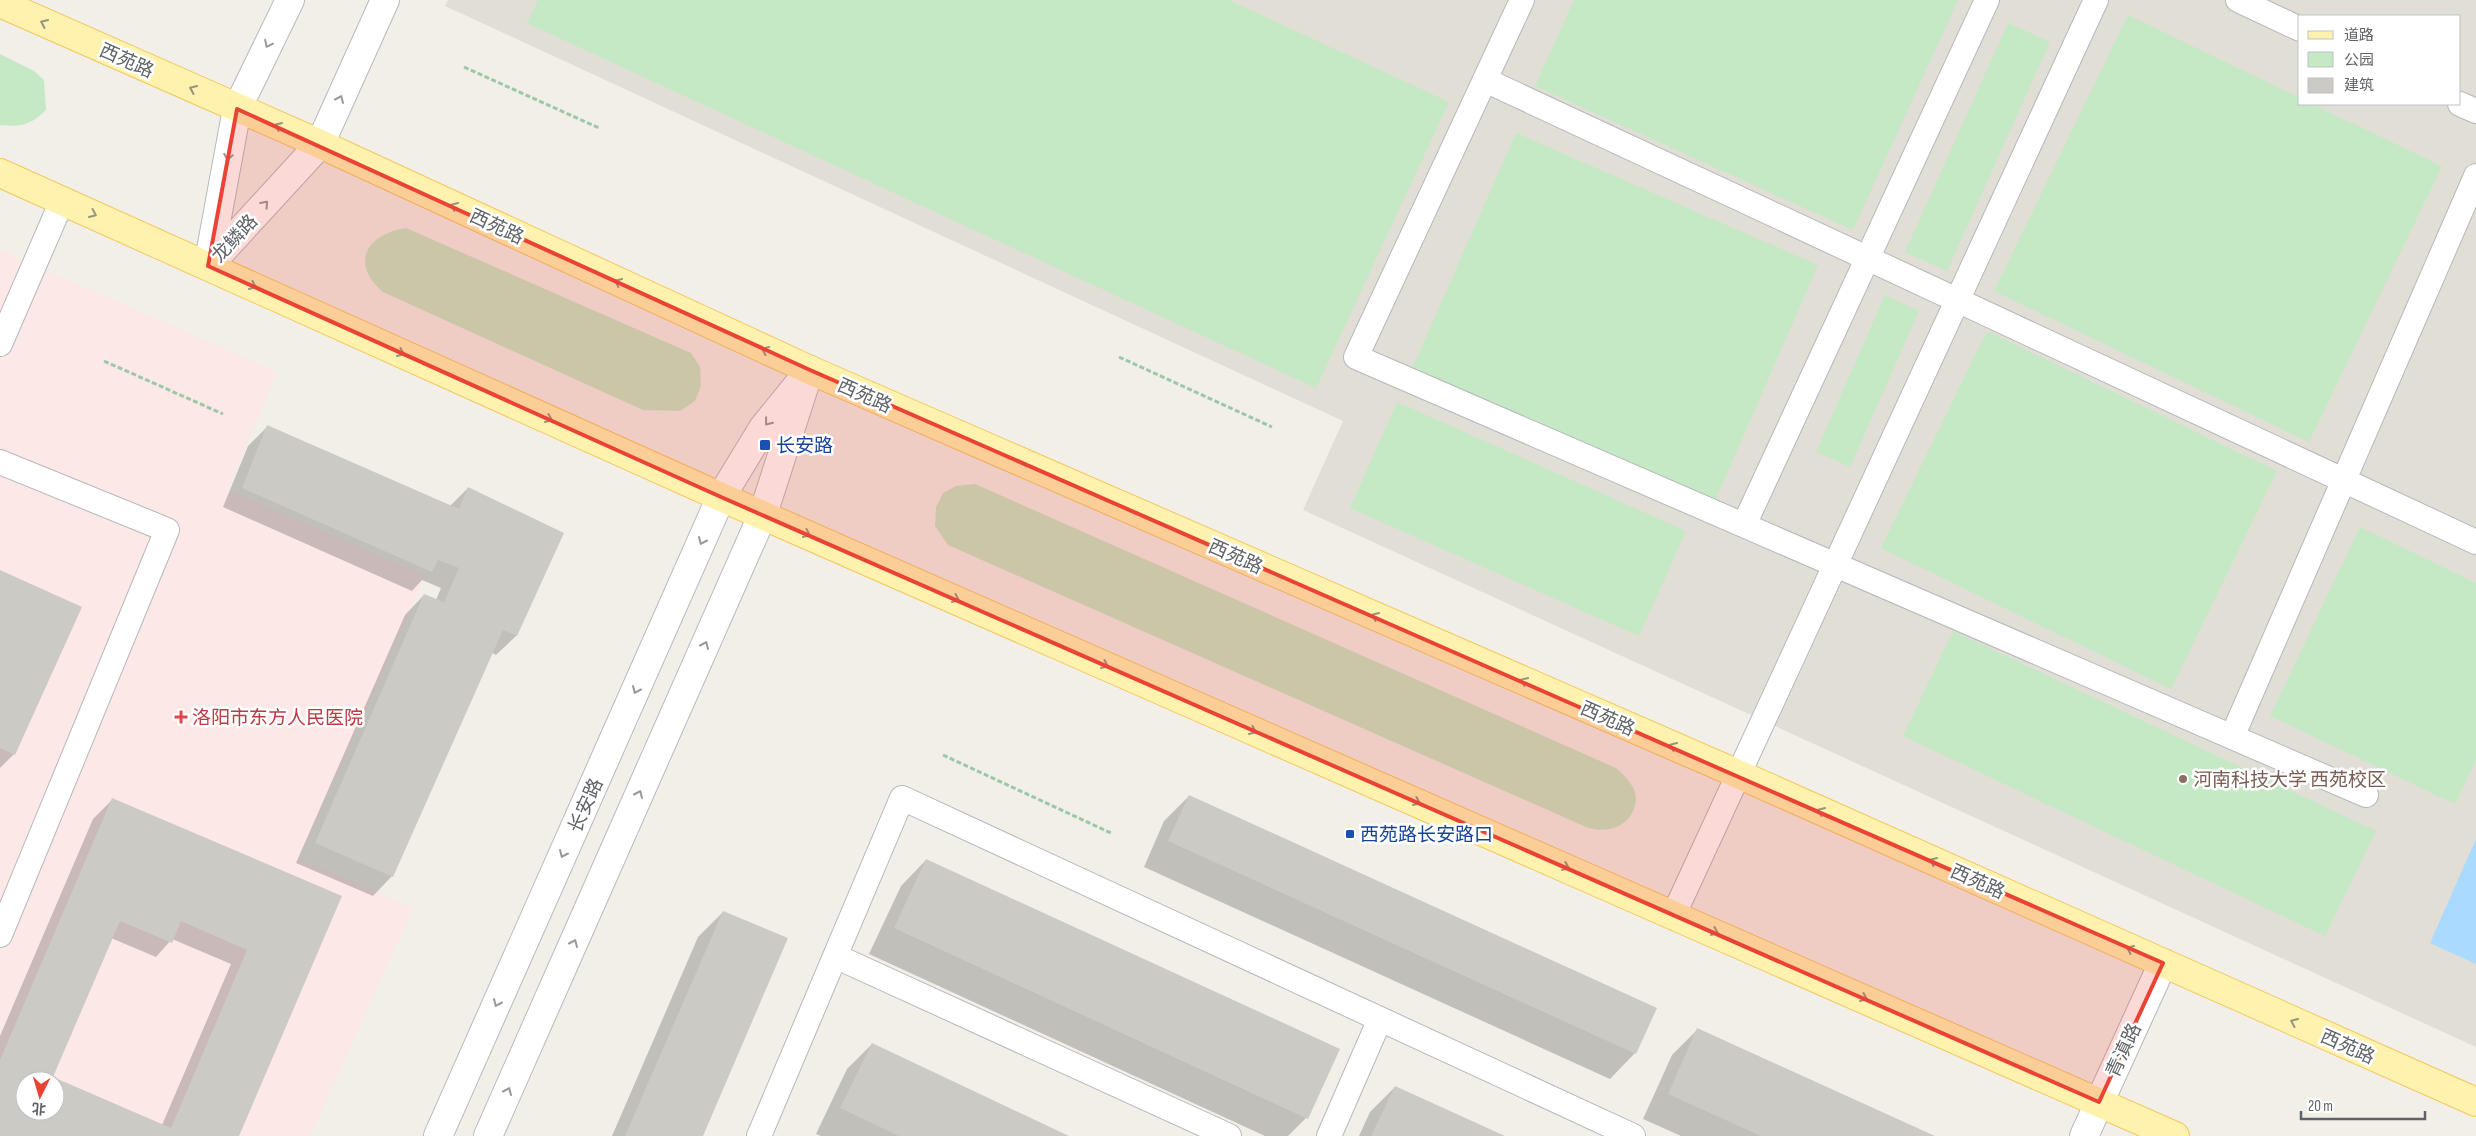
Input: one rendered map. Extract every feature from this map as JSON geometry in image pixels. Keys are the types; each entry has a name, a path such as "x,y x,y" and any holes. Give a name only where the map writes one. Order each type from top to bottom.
{"main road":[{"name":"龙鳞路","path":"208,266 237,109 290,0"},
{"name":"龙鳞路","path":"208,266 320,144 385,0"},
{"name":"西苑路","path":"0,3 320,144 810,370 1738,774 2476,1102"},
{"path":"0,173 722,497 1674,914 2175,1136"},
{"path":"488,1136 763,514 810,370"},
{"name":"长安路","path":"438,1136 722,497 763,428 810,370"},
{"name":"青滇路","path":"2084,1136 2163,964"}],"lane":[{"path":"1522,0 1356,357 2366,795"},
{"path":"1744,525 1987,0"},
{"path":"1674,914 2096,0"},
{"path":"2238,0 2298,28"},
{"path":"1485,80 2476,542"},
{"path":"2461,104 2476,112"},
{"path":"2232,737 2476,176"},
{"path":"0,344 62,201"},
{"path":"0,462 167,530 0,935"},
{"path":"759,1136 902,798 1633,1136"},
{"path":"835,956 1229,1136"},
{"path":"1329,1136 1380,1019"}],"path":[{"path":"464,67 599,128"},
{"path":"1119,357 1272,427"},
{"path":"104,360 223,414"},
{"path":"943,755 1113,834"}],"highlighted area":[{"path":"237,109 810,370 2163,963 2099,1102 721,497 208,266"}],"shaded area":[{"name":"河南科技大学 西苑校区","path":"448,0 2476,0 2476,1047 1303,510 1343,421 445,6"},
{"name":"洛阳市东方人民医院","path":"0,250 277,372 228,490 425,576 299,858 413,908 310,1136 0,1136"}],"green space":[{"path":"538,0 1229,0 1449,102 1316,388 527,23"},
{"path":"1574,0 1958,0 1853,230 1535,86"},
{"path":"2128,15 2298,97 2298,105 2314,105 2442,166 2309,442 1994,291"},
{"path":"2008,23 2050,42 1947,271 1905,252"},
{"path":"0,54 34,71 44,80 46,110 25,124 14,126 0,125"},
{"path":"1516,133 1818,265 1715,501 1412,369"},
{"path":"406,228 691,353 700,367 701,386 695,401 680,411 643,410 383,292 367,271 365,261 367,251 381,236"},
{"path":"1885,295 1919,311 1850,467 1816,452"},
{"path":"1987,331 2277,471 2171,689 1881,548"},
{"path":"1397,402 1686,531 1639,636 1350,508"},
{"path":"975,484 1616,768 1623,774 1634,790 1636,800 1634,809 1625,822 1611,829 1603,830 1586,827 948,545 935,526 936,507 943,493 956,486"},
{"path":"2360,527 2476,583 2476,760 2455,804 2270,716"},
{"path":"1953,631 2376,831 2325,936 1903,736"}],"water":[{"path":"2476,839 2476,964 2430,943"}],"building":[{"path":"267,425 459,509 468,487 564,533 517,636 503,630 393,877 315,843 424,594 444,602 459,568 438,560 432,572 242,488"},
{"path":"0,570 82,607 15,755 0,748"},
{"path":"1189,795 1657,1008 1636,1054 1168,841"},
{"path":"112,798 342,896 239,1136 0,1136 0,1060","holes":["120,921 172,943 181,921 247,950 171,1128 65,1082 65,1121 15,1121 15,1071 56,1071"]},
{"path":"926,859 1340,1049 1308,1119 894,928"},
{"path":"723,911 788,938 703,1136 625,1136"},
{"path":"1697,1028 1935,1136 1761,1136 1668,1094"},
{"path":"872,1043 1069,1136 899,1136 840,1108"},
{"path":"1395,1086 1505,1136 1371,1136"}],"place":[{"name":"长安路","path":"765,445"},
{"name":"洛阳市东方人民医院","path":"181,717"},
{"name":"河南科技大学 西苑校区","path":"2183,779"},
{"name":"西苑路长安路口","path":"1350,834"}]}
